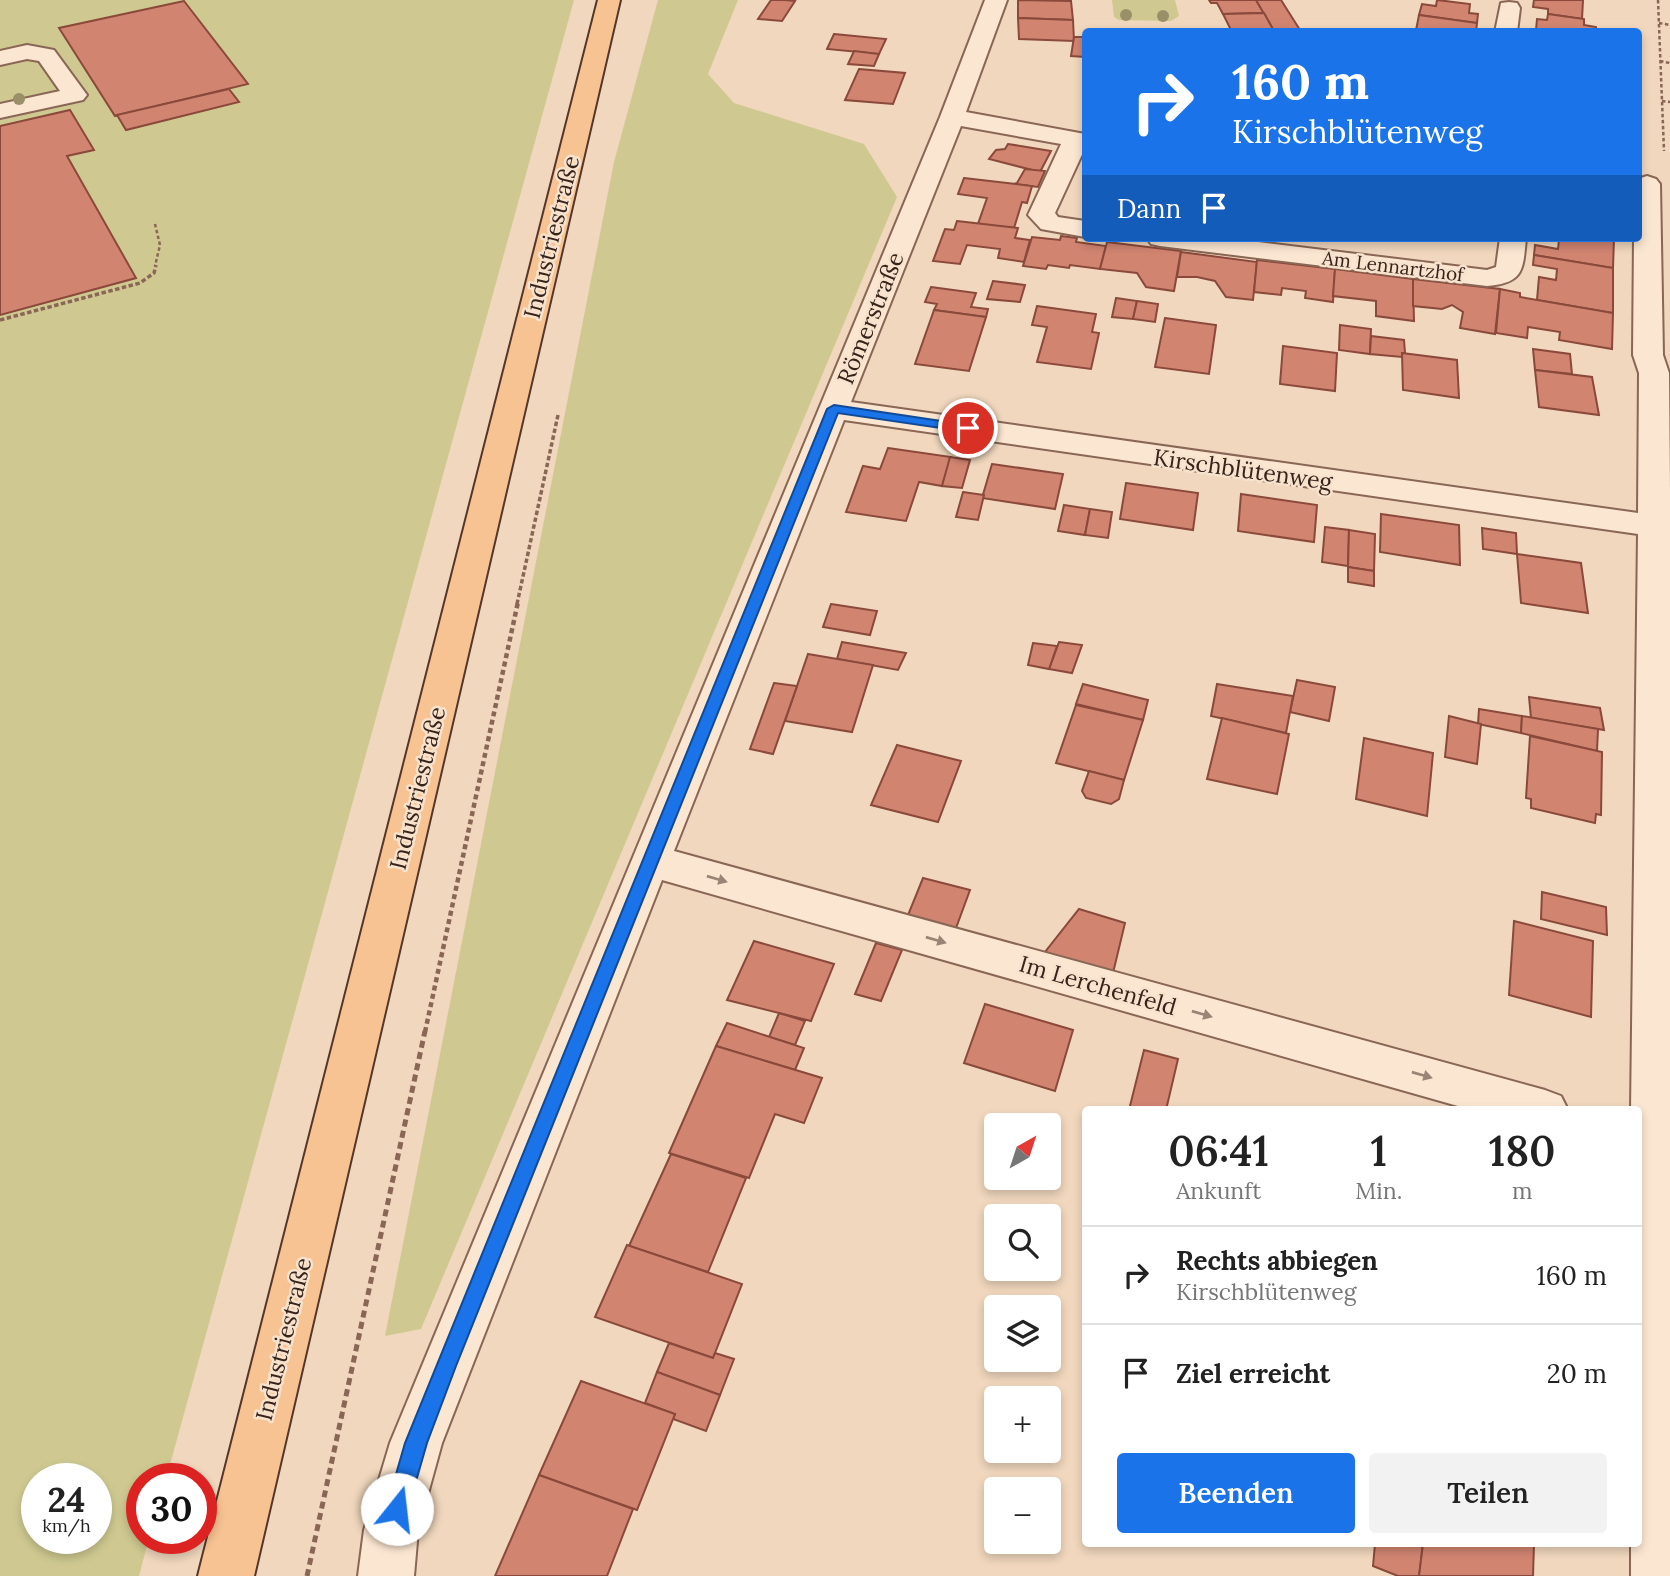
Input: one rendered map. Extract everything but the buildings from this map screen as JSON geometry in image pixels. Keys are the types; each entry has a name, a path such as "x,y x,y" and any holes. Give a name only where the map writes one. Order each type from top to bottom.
{"main road":[{"name":"Industriestraße","path":"226,1576 609,0"}],"street":[{"name":"Römerstraße","path":"386,1576 391,1530 416,1443 952,117 996,0"},
{"path":"1506,28 1508,8"},
{"path":"0,58 27,52 46,55 75,95 0,111"},
{"path":"35,76 58,71"},
{"path":"952,117 1081,140 1041,215 1050,223 1082,228"},
{"path":"1655,183 1648,212 1648,355 1654,373 1646,1138 1659,1576"},
{"name":"Am Lennartzhof","path":"1193,242 1487,278 1500,277 1509,270 1512,242"},
{"name":"Kirschblütenweg","path":"834,409 1653,526"},
{"name":"Im Lerchenfeld","path":"651,861 1531,1106"}],"path":[{"path":"1655,183 1664,132 1658,0"},
{"path":"1659,23 1670,25"},
{"path":"1660,61 1670,63"},
{"path":"1662,101 1670,102"},
{"path":"1664,132 1670,133"},
{"path":"0,320 140,283 154,273 160,245 155,224"},
{"path":"307,1576 559,408"}],"shaded area":[{"path":"0,0 574,0 170,1463 126,1463 126,1554 145,1554 139,1576 0,1576"},
{"path":"658,0 738,0 708,74 734,103 864,144 897,197 421,1329 385,1336 614,162"},
{"path":"1112,0 1175,0 1179,16 1171,21 1119,20 1114,17"}],"route":[{"path":"397,1509 416,1443 446,1366 834,409 968,428"}]}
